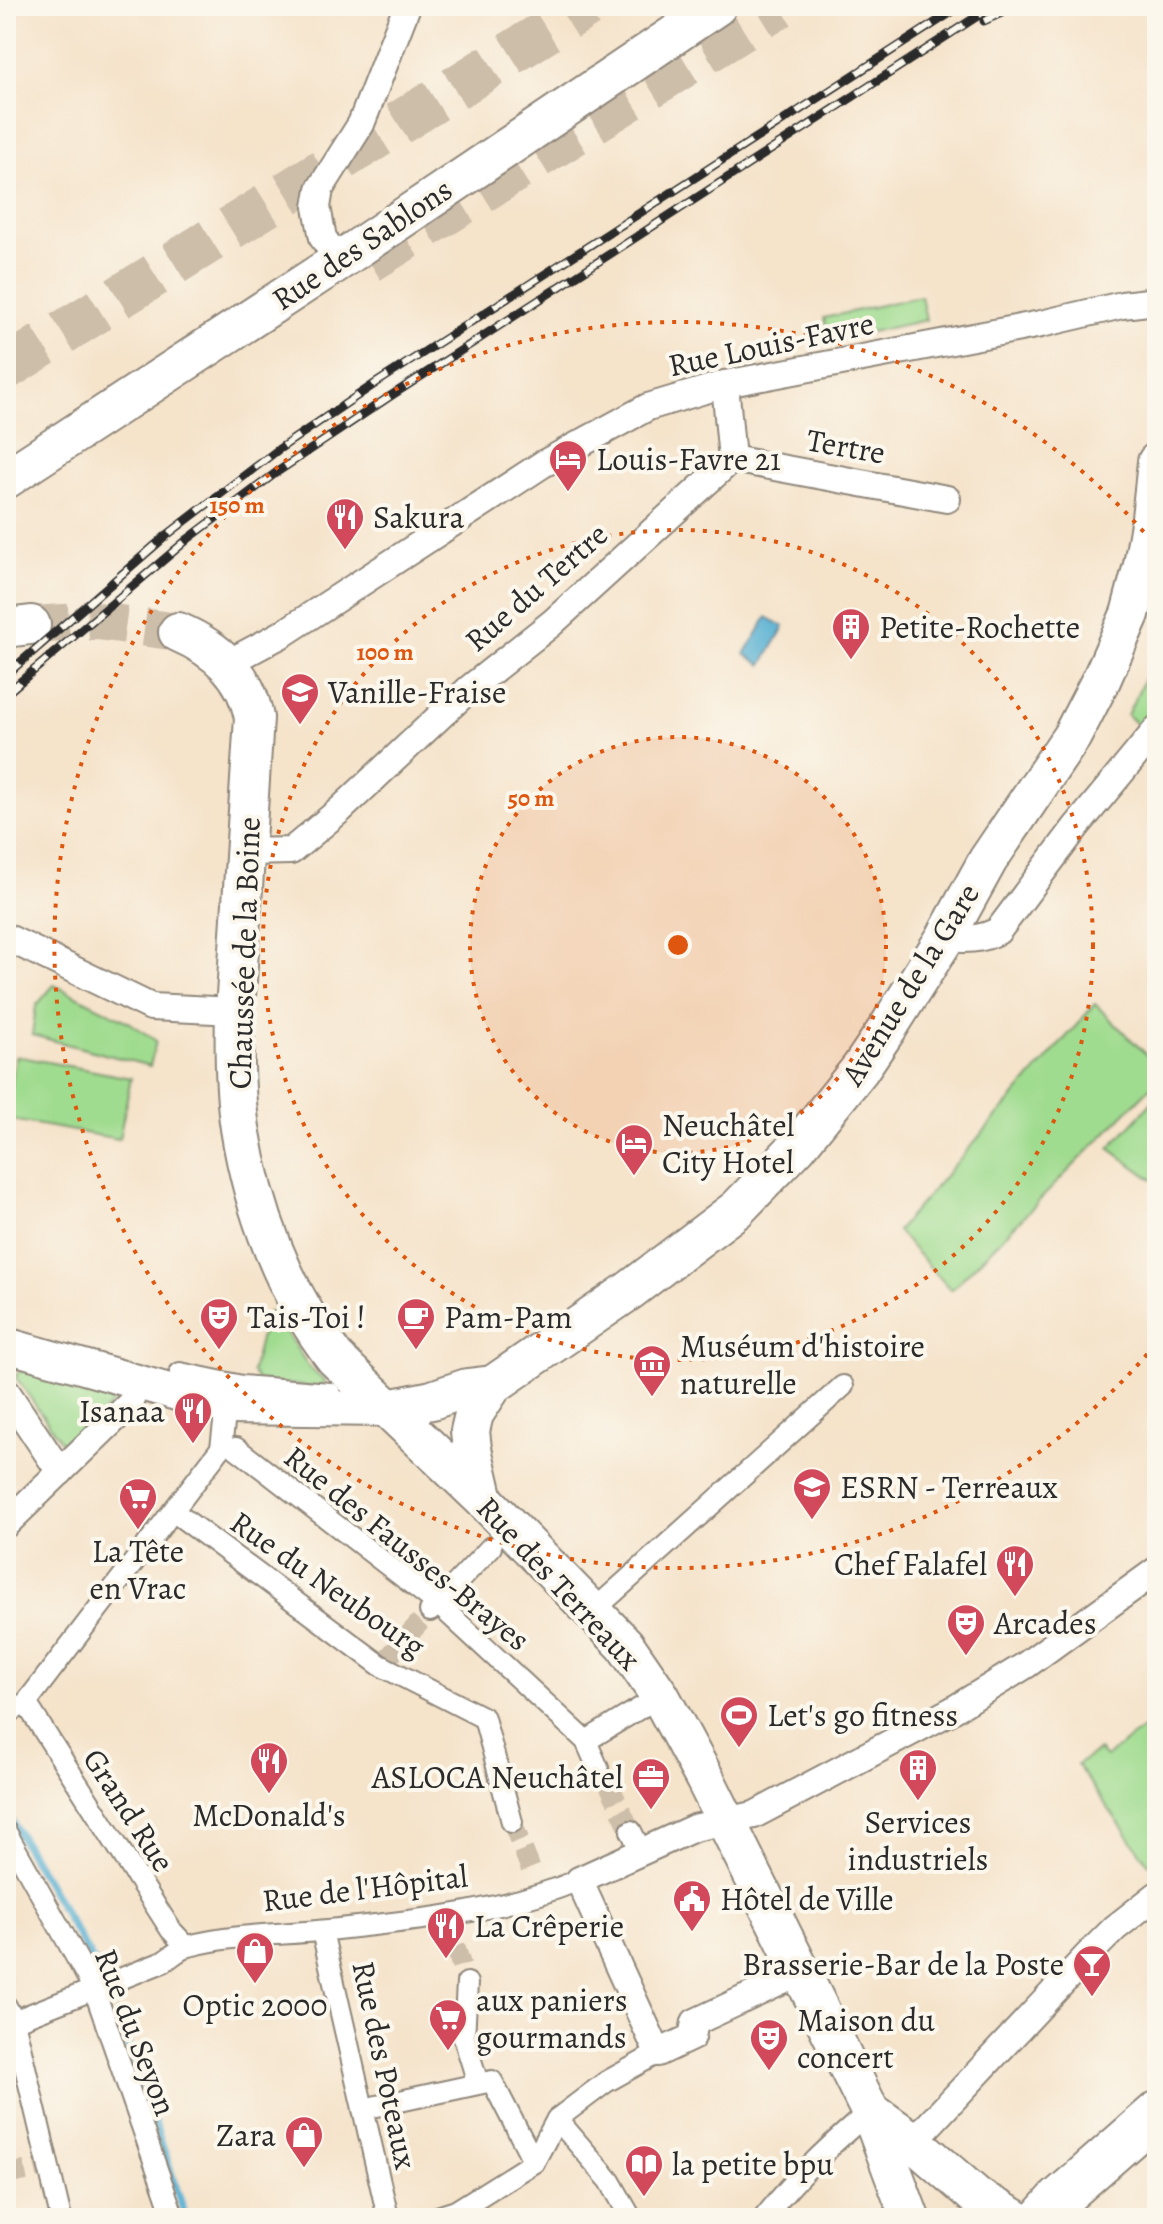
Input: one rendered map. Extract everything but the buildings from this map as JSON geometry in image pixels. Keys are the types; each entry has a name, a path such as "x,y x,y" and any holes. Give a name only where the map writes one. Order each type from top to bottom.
{"main road":[{"name":"Rue des Sablons","path":"6,479 339,261 717,6"},
{"name":"Avenue de la Gare","path":"484,1500 470,1431 474,1414 493,1385 629,1291 737,1209 797,1147 860,1069 945,938 988,860 1072,736 1102,678 1130,614 1143,565 1157,462"},
{"name":"Chaussée de la Boine","path":"178,632 202,642 228,663 250,698 254,718 234,1058 240,1127 263,1223 290,1286 315,1333 335,1358 388,1409"},
{"name":"Avenue de la Gare","path":"388,1409 432,1400 467,1388 493,1385"},
{"name":"Rue des Terreaux","path":"388,1409 484,1500 625,1645 660,1696 870,2111 910,2218"},
{"path":"870,2111 977,2197 1014,2218"},
{"path":"1042,2218 1058,2200 1157,2113"},
{"path":"919,2218 922,2150"}],"street":[{"path":"339,261 323,238 317,207 320,189 361,124 407,6"},
{"name":"Rue Louis-Favre","path":"228,663 284,633 543,464 648,407 725,384 1041,324 1122,305 1157,301"},
{"path":"725,384 732,459"},
{"name":"Tertre","path":"732,459 947,499"},
{"name":"Rue du Tertre","path":"246,852 291,851 340,810 469,689 552,623 732,459"},
{"path":"945,938 984,938 998,931 1076,827 1157,729"},
{"path":"6,937 151,1007 235,1011"},
{"path":"6,1345 226,1407 388,1409"},
{"path":"180,1373 242,1386 330,1393"},
{"path":"592,1612 843,1386"},
{"path":"6,1391 60,1472"},
{"path":"6,1524 133,1399"},
{"path":"6,1714 26,1703 221,1448 226,1407"},
{"name":"Rue des Fausses-Brayes","path":"236,1448 433,1608 586,1741 598,1768"},
{"name":"Rue du Neubourg","path":"173,1511 384,1662 484,1718 512,1822"},
{"path":"433,1608 491,1547"},
{"name":"Rue de l'Hôpital","path":"9,2017 163,1962 186,1946 266,1934 446,1918 536,1886 579,1880 636,1841 754,1815 951,1711 1026,1665 1157,1570"},
{"path":"586,1741 660,1696"},
{"name":"Grand Rue","path":"26,1703 171,1930 186,1946"},
{"name":"Rue du Seyon","path":"6,1832 94,1989 174,2218"},
{"path":"579,1880 658,2053"},
{"path":"922,2150 928,2126 1115,1928 1157,1895"},
{"name":"Rue des Poteaux","path":"322,1931 389,2215"},
{"path":"434,2218 456,2211 534,2162 557,2119 606,2082 692,2037 695,2022 802,1972"},
{"path":"467,1983 464,2038 478,2083"},
{"path":"9,2017 14,2059 61,2218"},
{"path":"363,2109 492,2081 534,2162"},
{"path":"764,2218 820,2153 870,2111"},
{"path":"557,2119 610,2181 631,2218"}],"green space":[{"path":"921,296 926,320 829,341 824,318"},
{"path":"1157,652 1157,711 1140,728 1127,715"},
{"path":"54,985 129,1022 156,1041 150,1066 32,1035 36,1006"},
{"path":"1095,1004 1157,1065 1157,1081 951,1290 897,1231"},
{"path":"16,1056 131,1078 119,1139 6,1119"},
{"path":"1157,1097 1157,1183 1109,1148"},
{"path":"272,1311 309,1367 325,1382 321,1388 258,1381 252,1372 266,1314"},
{"path":"24,1368 110,1389 115,1401 66,1449 15,1376"},
{"path":"1157,1718 1157,1867 1153,1870 1077,1765 1099,1750 1106,1757"}],"water":[{"path":"767,617 784,627 762,665 745,654"}],"waterway":[{"path":"6,1812 99,1972"},
{"path":"118,2015 186,2218"}],"tunnel":[{"path":"6,368 587,6"},
{"path":"369,261 780,6"},
{"path":"31,625 98,621 178,632"},
{"path":"387,1659 428,1613"},
{"path":"608,1783 631,1831"},
{"path":"512,1822 534,1877"},
{"path":"446,1918 467,1983"},
{"path":"6,2175 49,2166"}],"railway":[{"path":"6,675 167,535 279,449 376,383 961,6"},
{"path":"6,694 188,539 277,472 993,6"},
{"path":"984,21 1017,6"}],"place":[{"name":"Louis-Favre 21","path":"568,493"},
{"name":"Sakura","path":"345,551"},
{"name":"Petite-Rochette","path":"851,661"},
{"name":"Vanille-Fraise","path":"300,726"},
{"name":"Neuchâtel City Hotel","path":"634,1177"},
{"name":"Tais-Toi !","path":"219,1351"},
{"name":"Pam-Pam","path":"416,1351"},
{"name":"Muséum d'histoire naturelle","path":"652,1398"},
{"name":"Isanaa","path":"193,1445"},
{"name":"ESRN - Terreaux","path":"812,1521"},
{"name":"La Tête en Vrac","path":"138,1531"},
{"name":"Chef Falafel","path":"1015,1598"},
{"name":"Arcades","path":"966,1657"},
{"name":"Let's go fitness","path":"739,1749"},
{"name":"McDonald's","path":"269,1795"},
{"name":"Services industriels","path":"918,1802"},
{"name":"ASLOCA Neuchâtel","path":"651,1811"},
{"name":"Hôtel de Ville","path":"692,1933"},
{"name":"La Crêperie","path":"446,1960"},
{"name":"Optic 2000","path":"255,1985"},
{"name":"Brasserie-Bar de la Poste","path":"1092,1998"},
{"name":"aux paniers gourmands","path":"448,2052"},
{"name":"Maison du concert","path":"769,2072"},
{"name":"Zara","path":"304,2169"},
{"name":"la petite bpu","path":"644,2198"}]}
